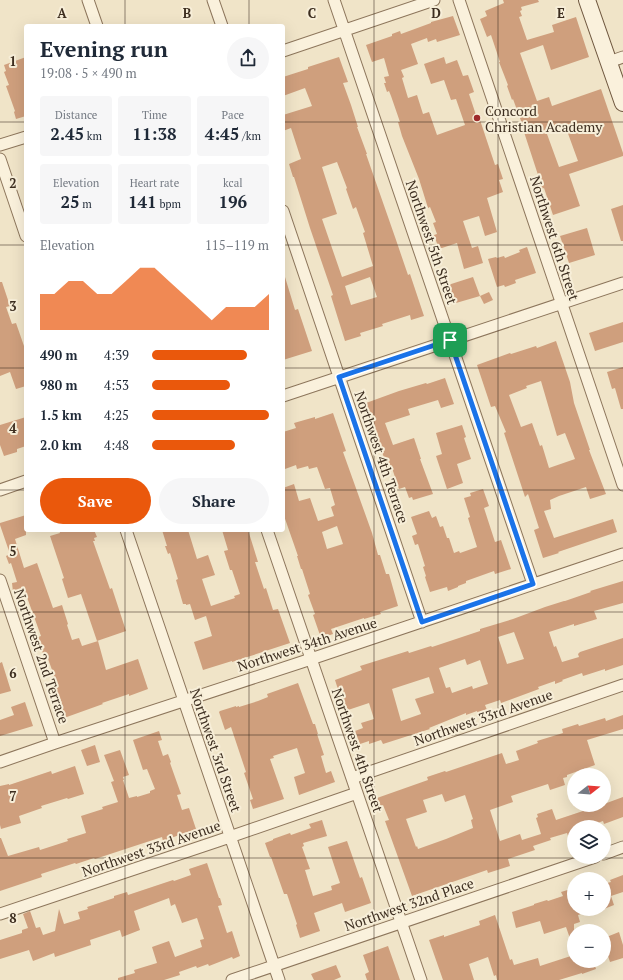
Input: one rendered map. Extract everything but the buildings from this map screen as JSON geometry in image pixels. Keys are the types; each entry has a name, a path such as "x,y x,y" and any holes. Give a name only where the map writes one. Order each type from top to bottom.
{"main road":[{"path":"587,0 616,60 623,103"}],"street":[{"path":"88,0 96,24"},
{"path":"213,0 221,24"},
{"name":"Northwest 5th Street","path":"334,0 533,584"},
{"path":"285,50 434,0"},
{"name":"Northwest 6th Street","path":"459,0 623,485"},
{"path":"0,145 24,138"},
{"path":"0,159 24,230"},
{"name":"Northwest 4th Terrace","path":"285,217 422,622"},
{"path":"285,395 623,283"},
{"path":"0,490 24,482"},
{"name":"Northwest 3rd Street","path":"127,532 279,980"},
{"name":"Northwest 4th Street","path":"268,532 421,980"},
{"name":"Northwest 34th Avenue","path":"0,762 623,554"},
{"name":"Northwest 2nd Terrace","path":"0,580 55,743"},
{"name":"Northwest 33rd Avenue","path":"352,778 623,685"},
{"name":"Northwest 33rd Avenue","path":"0,914 357,793"},
{"path":"611,852 623,848"},
{"name":"Northwest 32nd Place","path":"232,980 575,864"}],"place":[{"name":"Concord Christian Academy","path":"477,118"}],"route":[{"path":"450,340 533,584 422,622 339,377 450,340"}]}
